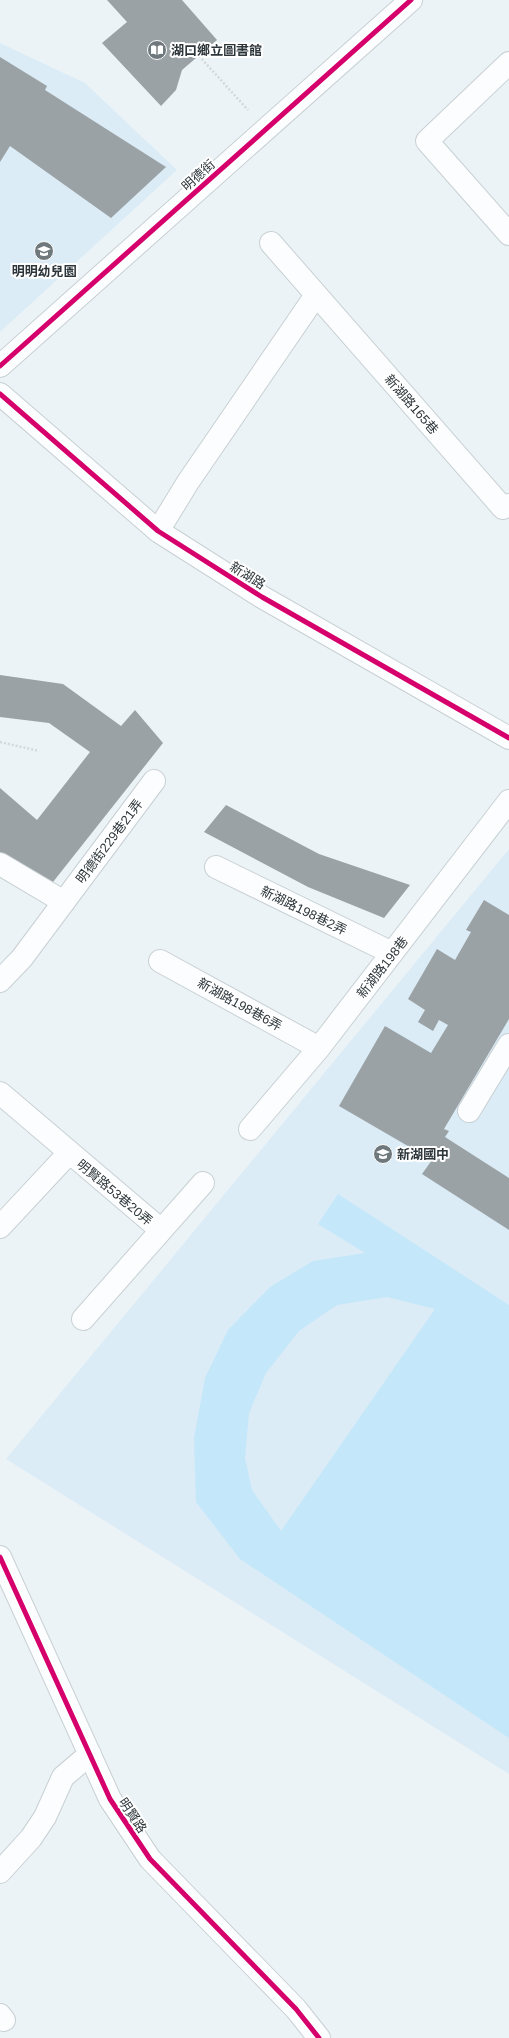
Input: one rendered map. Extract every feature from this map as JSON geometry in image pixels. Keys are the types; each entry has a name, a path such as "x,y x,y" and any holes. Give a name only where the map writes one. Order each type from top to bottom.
{"street":[{"name":"明德街","path":"0,366 411,0"},
{"path":"509,63 427,141 509,234"},
{"name":"新湖路165巷","path":"271,243 504,508 509,505"},
{"path":"158,531 188,482 316,295"},
{"name":"新湖路","path":"0,394 158,531 262,598 509,738"},
{"name":"明德街229巷21弄","path":"0,981 22,958 154,781"},
{"name":"新湖路198巷","path":"250,1129 319,1048 509,801"},
{"path":"0,864 64,902"},
{"name":"新湖路198巷2弄","path":"216,867 392,953"},
{"name":"新湖路198巷6弄","path":"160,961 319,1048"},
{"path":"469,1111 509,1044"},
{"name":"明賢路53巷20弄","path":"0,1093 69,1153 162,1230"},
{"name":"明賢路53巷20弄","path":"0,1227 69,1153"},
{"name":"明賢路53巷20弄","path":"83,1318 203,1183"},
{"name":"明賢路","path":"0,1556 110,1799 150,1859 296,2009 319,2038"},
{"path":"0,1872 31,1838 45,1817 63,1777 90,1754"}],"path":[{"path":"199,56 265,130"},
{"path":"0,742 39,751"}],"shaded area":[{"name":"明明幼兒園","path":"0,43 85,83 177,170 0,332"},
{"name":"新湖國中","path":"509,849 509,1774 6,1459"},
{"path":"338,1194 509,1305 509,1738 240,1559 196,1502 194,1438 205,1378 228,1330 270,1287 313,1261 365,1253 318,1224","holes":["387,1297 435,1309 281,1531 252,1490 245,1458 249,1413 266,1373 299,1331 337,1305"]}],"building":[{"name":"湖口鄉立圖書館","path":"107,0 182,0 217,40 182,70 176,90 161,106 102,43 127,22"},
{"path":"0,57 47,86 45,90 166,167 111,218 10,146 0,162"},
{"path":"0,675 63,684 121,726 135,710 163,743 53,882 0,852 0,788 37,820 90,752 49,723 0,717"},
{"path":"226,805 319,854 410,885 384,918 308,887 204,832"},
{"path":"484,900 509,915 509,1019 444,1129 449,1131 445,1137 509,1178 509,1230 422,1174 432,1160 339,1106 385,1026 431,1053 448,1025 439,1020 433,1031 418,1022 425,1010 408,999 437,949 455,960 471,932 466,930"}],"cycle path":[{"path":"0,366 411,0"},
{"path":"0,394 158,531 262,597 509,738"},
{"path":"0,1557 110,1799 150,1859 296,2009 319,2038"}],"place":[{"name":"湖口鄉立圖書館","path":"157,50"},
{"name":"明明幼兒園","path":"44,251"},
{"name":"新湖國中","path":"383,1154"}]}
